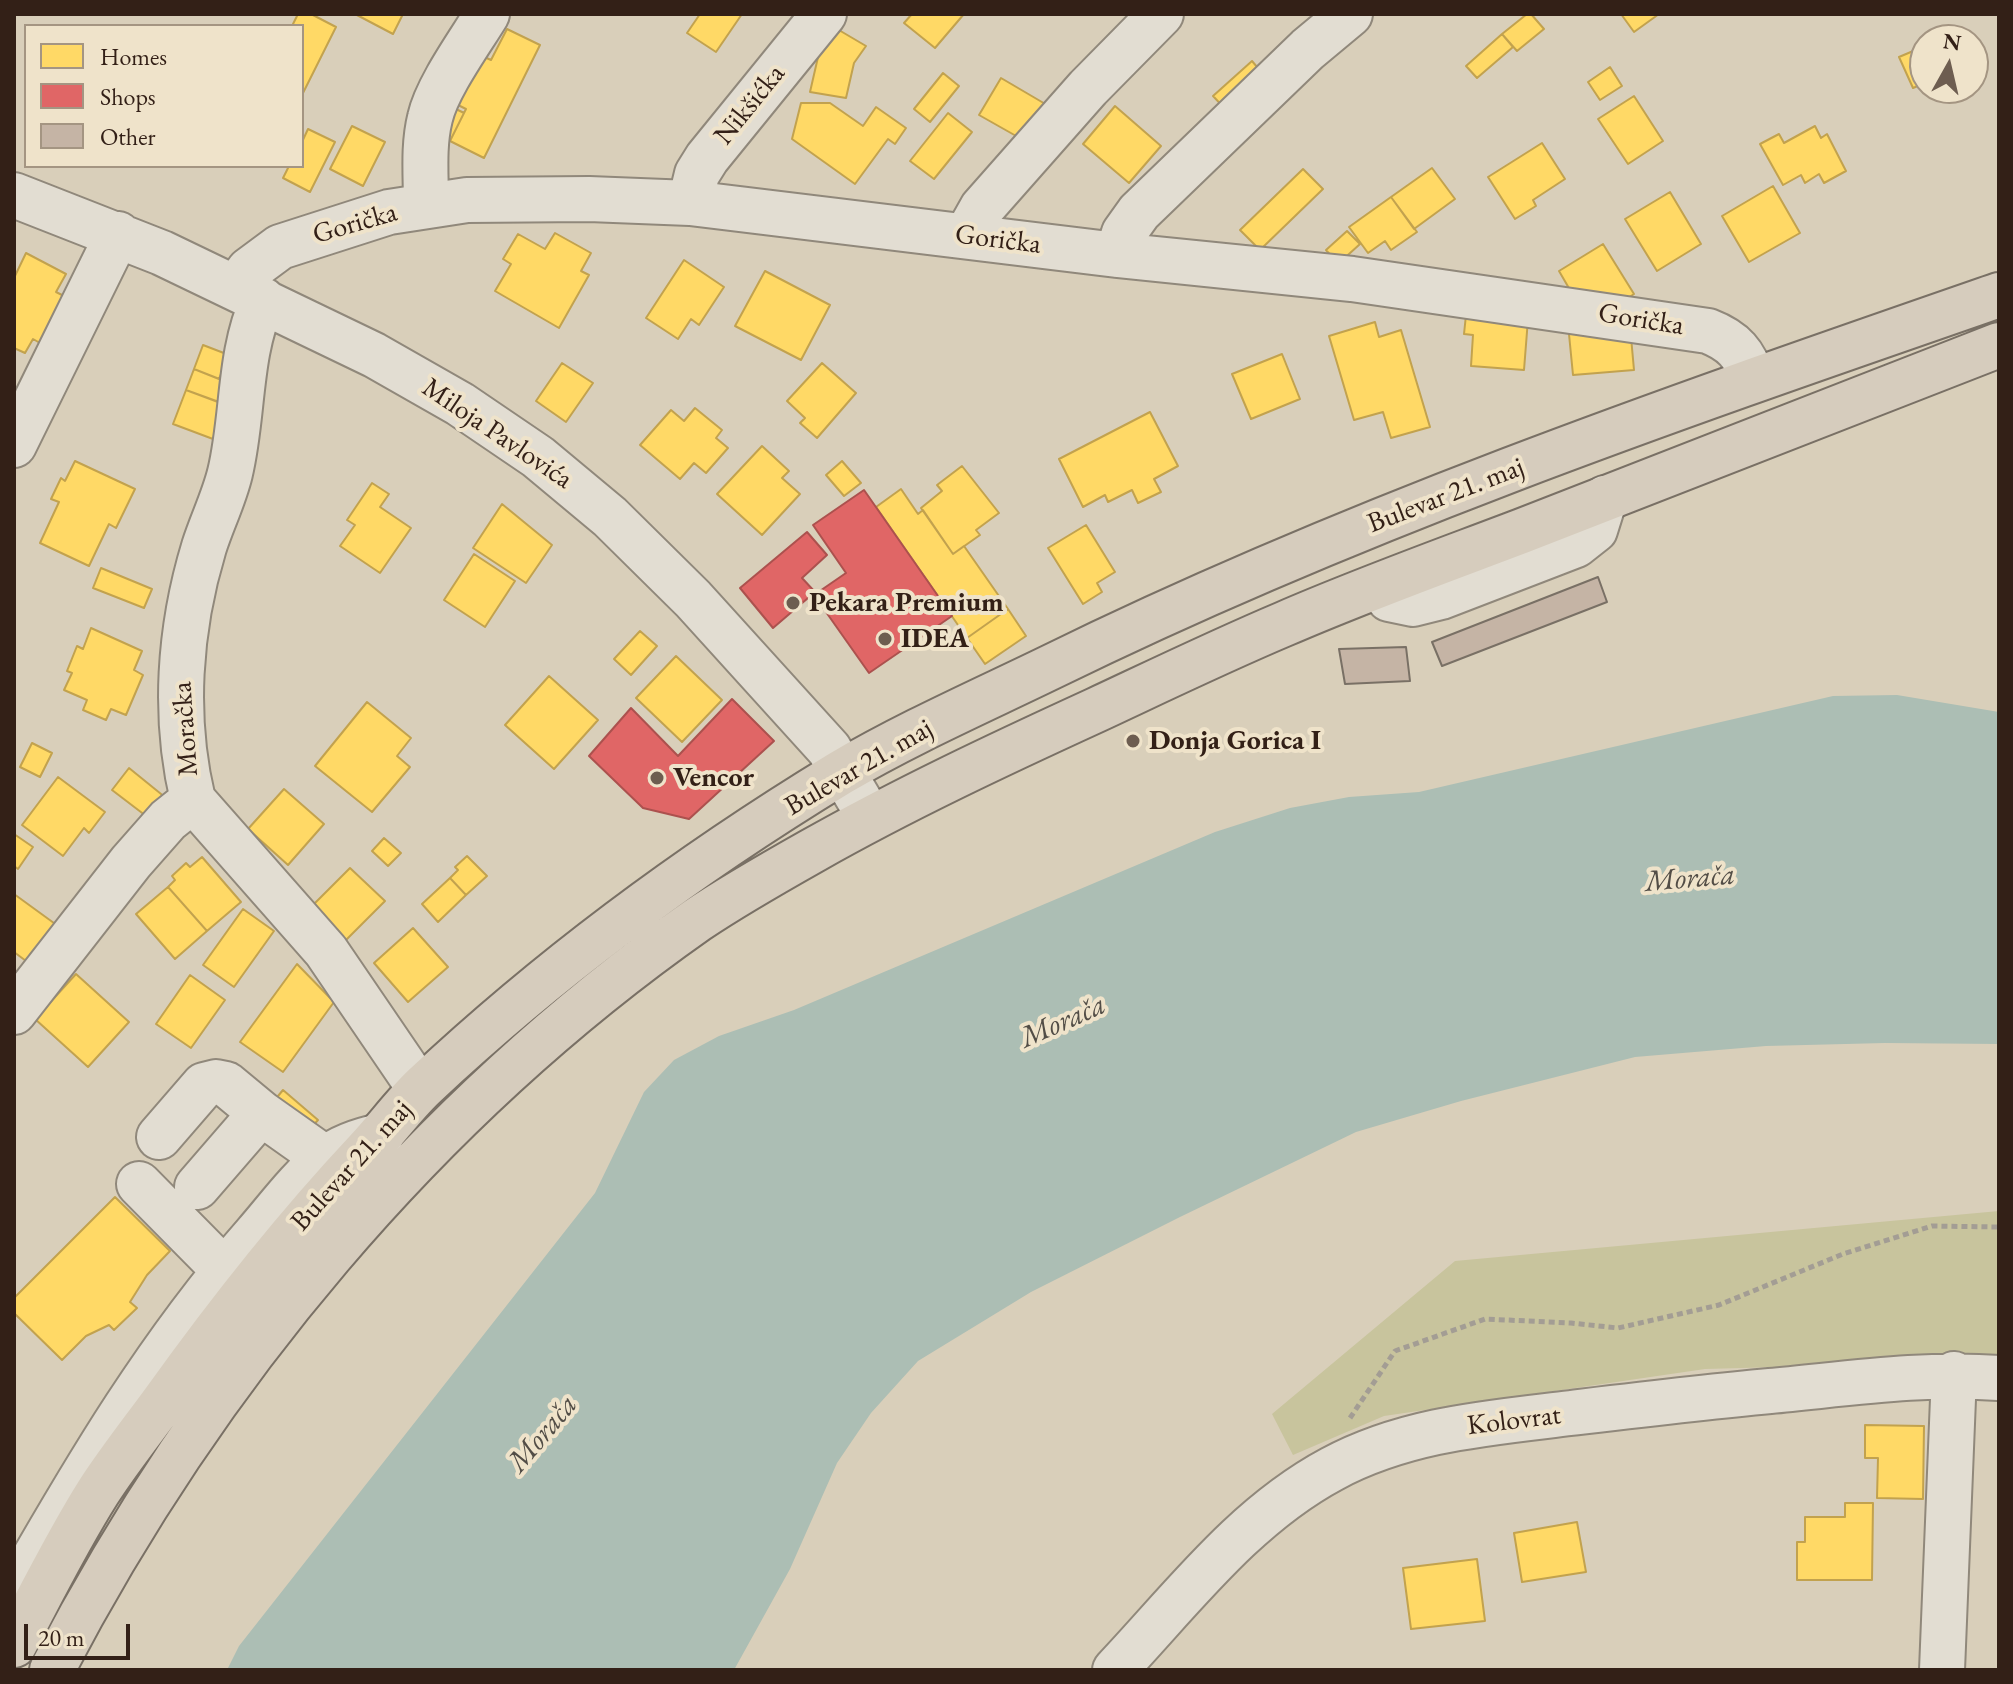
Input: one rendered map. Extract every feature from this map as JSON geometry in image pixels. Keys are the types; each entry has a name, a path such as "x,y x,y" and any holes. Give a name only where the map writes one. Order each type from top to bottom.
{"main road":[{"name":"Bulevar 21. maj","path":"14,1645 88,1510 123,1455 230,1308 309,1212 381,1136 420,1089 550,976 644,903 844,771 1100,643 1260,570 1357,530 1753,380 1999,295"},
{"name":"Bulevar 21. maj","path":"52,1670 124,1539 215,1401 286,1309 417,1162 539,1046 677,936 747,888 870,818 1284,623 1999,345"},
{"path":"1357,530 1380,586"}],"street":[{"path":"426,205 425,147 430,115 447,79 487,14"},
{"name":"Nikšićka","path":"690,203 697,174 707,158 824,14"},
{"path":"970,236 982,208 1088,88 1161,14"},
{"path":"1117,255 1124,233 1139,212 1308,49 1350,14"},
{"name":"Miloja Pavlovića","path":"14,195 118,234 374,355 460,404 526,448 610,517 693,599 829,749 870,818"},
{"name":"Gorička","path":"249,294 249,270 280,247 389,212 467,200 589,199 690,203 1117,255 1352,279 1708,331 1724,337 1738,348 1747,361 1753,380"},
{"path":"14,445 118,234"},
{"name":"Moračka","path":"249,294 249,338 231,471 196,576 180,689 181,731 193,800 326,951 420,1089"},
{"path":"14,1012 131,862 168,820 193,800"},
{"path":"230,1149 171,1123 204,1085 216,1082 226,1084 326,1159"},
{"path":"197,1187 261,1113"},
{"path":"14,1593 89,1461 161,1352 224,1270 326,1159 358,1141 381,1136"},
{"path":"139,1184 224,1270"},
{"path":"1942,1670 1954,1374"},
{"name":"Kolovrat","path":"1115,1670 1248,1528 1292,1493 1376,1449 1467,1426 1718,1396 1954,1374 1999,1378"}],"path":[{"path":"1321,1476 1337,1436 1395,1351 1485,1319 1618,1328 1719,1305 1843,1254 1932,1226 1999,1227"}],"shaded area":[{"path":"1999,1211 1999,1361 1705,1369 1384,1416 1293,1455 1272,1414 1455,1261"}],"water":[{"name":"Morača","path":"1897,695 1999,712 1999,1044 1766,1046 1635,1057 1461,1101 1356,1132 1180,1217 1031,1292 918,1361 871,1413 837,1463 790,1569 734,1670 227,1670 239,1646 595,1193 644,1092 674,1060 719,1036 794,1010 1215,832 1290,808 1349,797 1419,792 1833,696"}],"building: Homes":[{"path":"298,14 311,14 336,27 304,91 304,24 293,24"},
{"path":"355,14 403,14 393,34"},
{"path":"700,14 742,14 716,52 687,33"},
{"path":"912,14 964,14 935,48 904,23"},
{"path":"1531,14 1544,29 1517,51 1502,34"},
{"path":"1621,14 1659,14 1634,32"},
{"path":"832,26 866,46 854,63 846,98 810,92 821,44"},
{"path":"507,29 540,45 484,158 450,141 466,109 452,102 471,51 491,60"},
{"path":"1502,34 1513,47 1477,78 1466,66"},
{"path":"1909,53 1909,79 1899,57"},
{"path":"1252,61 1268,80 1229,113 1213,96"},
{"path":"1610,67 1622,86 1600,100 1588,82"},
{"path":"943,73 959,86 930,122 914,109"},
{"path":"1001,78 1047,105 1025,141 979,115"},
{"path":"1634,96 1663,141 1628,164 1598,119"},
{"path":"444,103 464,113 450,141 430,131"},
{"path":"801,103 830,103 863,126 876,107 906,128 895,144 888,139 855,184 792,139"},
{"path":"1115,106 1161,146 1129,183 1083,144"},
{"path":"948,113 972,132 934,179 910,161"},
{"path":"352,126 385,142 363,186 330,169"},
{"path":"1815,126 1821,138 1827,134 1846,171 1824,183 1819,174 1805,183 1801,175 1783,185 1760,144 1779,134 1784,143"},
{"path":"308,129 335,142 310,192 283,178 288,168 304,168 304,138"},
{"path":"1542,143 1565,179 1533,200 1536,206 1515,219 1488,177"},
{"path":"1432,168 1455,199 1414,229 1391,197"},
{"path":"1303,169 1323,189 1260,250 1240,230"},
{"path":"1773,186 1800,233 1749,262 1722,216"},
{"path":"1670,192 1701,244 1657,271 1625,219"},
{"path":"1391,197 1417,232 1391,250 1385,241 1368,253 1349,227"},
{"path":"1347,231 1360,244 1338,264 1326,250"},
{"path":"555,233 591,253 581,271 589,275 559,328 495,291 511,264 503,259 518,234 545,249"},
{"path":"1603,244 1634,294 1613,308 1577,302 1559,271"},
{"path":"26,253 66,274 56,292 64,296 40,343 33,339 25,353 14,348 14,278"},
{"path":"684,260 724,287 699,325 691,319 678,339 646,318"},
{"path":"765,271 830,305 801,360 735,326"},
{"path":"1466,315 1528,319 1524,370 1471,366 1473,335 1464,334"},
{"path":"1375,322 1379,337 1401,330 1430,427 1391,438 1383,412 1354,420 1329,336"},
{"path":"1568,324 1631,337 1634,370 1573,375"},
{"path":"203,345 229,355 219,379 194,369"},
{"path":"1282,354 1300,399 1251,419 1232,374"},
{"path":"562,363 593,383 566,422 536,401"},
{"path":"822,363 856,393 817,438 800,423 805,418 787,401"},
{"path":"194,369 227,382 219,402 186,390"},
{"path":"186,390 226,405 213,439 173,424"},
{"path":"695,408 722,430 716,438 728,448 706,473 694,463 680,479 640,445 671,410 684,421"},
{"path":"1150,412 1178,466 1154,479 1161,492 1138,503 1132,490 1108,502 1105,495 1083,507 1059,459"},
{"path":"762,446 789,471 782,478 800,494 762,535 717,494"},
{"path":"75,461 135,489 116,528 109,524 89,566 40,543 59,502 51,499 61,478 65,481"},
{"path":"842,461 861,483 844,496 826,475"},
{"path":"962,466 999,513 976,530 980,535 953,554 921,508 942,491 937,485"},
{"path":"372,483 389,494 380,507 411,528 380,573 340,546 355,525 347,520"},
{"path":"901,489 918,514 923,510 953,554 964,546 1008,609 967,638 876,507"},
{"path":"502,504 552,545 526,583 473,548"},
{"path":"1086,525 1115,572 1097,583 1102,592 1083,604 1048,548"},
{"path":"474,554 515,581 485,627 444,600"},
{"path":"101,568 152,589 144,608 93,588"},
{"path":"1008,609 1026,636 985,664 967,638"},
{"path":"91,628 142,651 134,670 143,675 126,715 111,709 106,720 83,710 87,700 64,690 72,673 67,671 77,646 83,649"},
{"path":"640,631 657,646 631,675 614,659"},
{"path":"676,656 722,700 682,742 636,698"},
{"path":"549,676 598,720 554,769 505,725"},
{"path":"367,702 411,738 397,756 410,767 372,812 315,766"},
{"path":"32,743 52,753 40,777 20,767"},
{"path":"129,768 166,798 150,819 112,790"},
{"path":"58,777 105,812 89,833 84,828 63,856 22,825"},
{"path":"284,789 324,824 288,865 248,829"},
{"path":"14,834 33,847 18,869 14,866"},
{"path":"384,838 401,853 388,866 372,851"},
{"path":"467,856 487,876 466,895 450,878 458,870 455,867"},
{"path":"202,857 241,902 207,931 168,887 175,880 172,876 186,863 190,867"},
{"path":"350,868 385,901 345,941 311,907"},
{"path":"450,878 466,895 438,922 422,904"},
{"path":"168,887 207,931 175,959 136,914"},
{"path":"14,894 58,926 30,964 14,952"},
{"path":"243,909 274,931 234,987 203,965"},
{"path":"413,928 448,967 408,1002 374,963"},
{"path":"297,964 334,1002 283,1072 240,1042"},
{"path":"76,974 129,1022 88,1067 35,1019"},
{"path":"190,975 225,1000 191,1048 156,1024"},
{"path":"283,1090 318,1120 302,1138 268,1108"},
{"path":"115,1197 170,1251 147,1275 130,1302 137,1308 114,1330 109,1325 86,1336 62,1360 14,1313 14,1298"},
{"path":"1865,1425 1924,1426 1923,1499 1877,1498 1878,1458 1865,1458"},
{"path":"1845,1503 1873,1503 1872,1580 1797,1580 1797,1542 1805,1542 1805,1517 1845,1517"},
{"path":"1577,1522 1586,1572 1522,1582 1514,1533"},
{"path":"1477,1559 1485,1621 1411,1629 1403,1568"}],"building: Shops":[{"path":"864,490 952,616 869,673 814,595 846,573 813,525"},
{"path":"807,532 827,555 802,578 815,592 773,628 740,588"},
{"path":"732,699 774,741 689,819 643,808 589,756 631,708 678,756"}],"building: Other":[{"path":"1598,577 1607,602 1442,666 1432,642"},
{"path":"1406,647 1410,681 1345,684 1339,649"}],"place":[{"name":"Pekara Premium","path":"793,603"},
{"name":"IDEA","path":"885,639"},
{"name":"Donja Gorica I","path":"1133,741"},
{"name":"Vencor","path":"657,778"}]}
